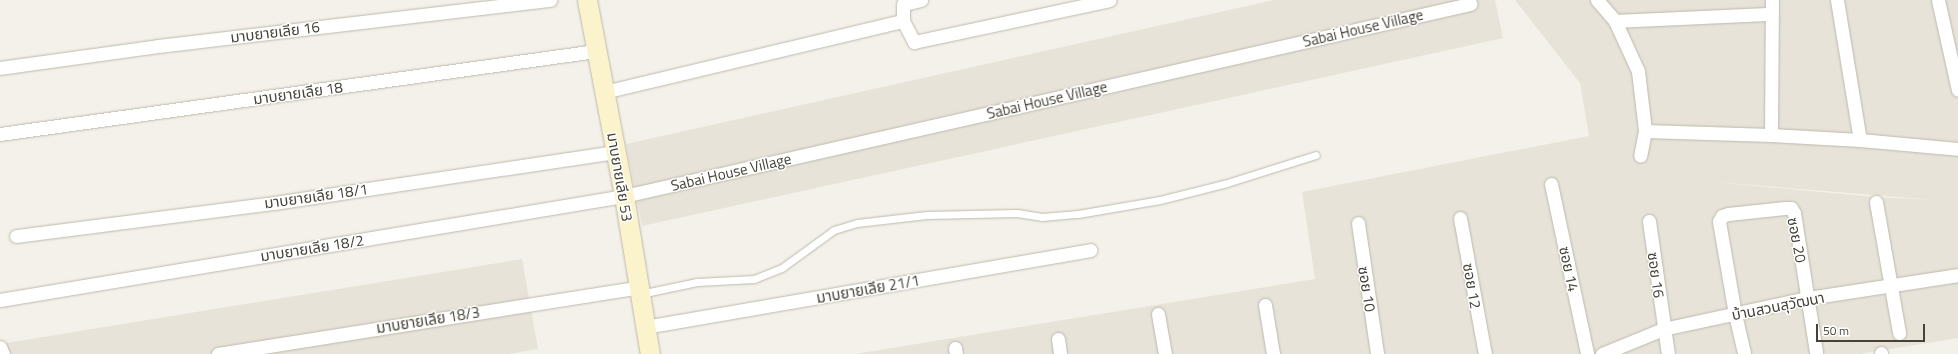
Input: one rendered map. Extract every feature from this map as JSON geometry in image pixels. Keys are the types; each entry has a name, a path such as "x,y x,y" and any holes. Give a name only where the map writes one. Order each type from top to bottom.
{"street":[{"name":"มาบยายเลีย 16","path":"0,68 158,46 550,0"},
{"name":"มาบยายเลีย 53","path":"586,0 624,196 650,354"},
{"path":"921,0 903,4 903,21 914,42 1110,0"},
{"path":"1598,0 1615,21 1638,72 1645,131 1640,156"},
{"path":"1771,135 1772,0"},
{"path":"1837,0 1860,140"},
{"path":"1938,0 1958,90"},
{"name":"Sabai House Village","path":"624,196 1470,4"},
{"path":"1615,21 1772,14"},
{"path":"604,92 903,21"},
{"name":"มาบยายเลีย 18","path":"0,134 596,51"},
{"path":"1645,131 1771,135 1860,140 1958,149"},
{"name":"มาบยายเลีย 18/1","path":"16,236 274,203 615,152"},
{"name":"ซอย 14","path":"1551,184 1587,354"},
{"name":"มาบยายเลีย 18/2","path":"0,300 624,196"},
{"path":"1876,202 1899,333"},
{"name":"ซอย 20","path":"1735,314 1719,221 1722,216 1728,214 1791,208 1794,213 1808,298"},
{"name":"ซอย 12","path":"1460,218 1485,354"},
{"name":"ซอย 16","path":"1649,221 1668,354"},
{"name":"ซอย 10","path":"1358,223 1377,354"},
{"name":"มาบยายเลีย 21/1","path":"645,327 1090,250"},
{"name":"บ้านสวนสุวัฒนา","path":"1602,354 1664,329 1808,298 1958,275"},
{"name":"มาบยายเลีย 18/3","path":"218,354 639,290"},
{"path":"1808,298 1816,352"},
{"path":"1265,305 1273,354"},
{"path":"1158,314 1165,354"},
{"path":"1735,314 1744,353"},
{"path":"1058,339 1060,354"},
{"path":"0,347 3,354"}],"lane":[{"path":"639,290 697,282 754,279 783,267 834,230 857,223 927,215 1017,213 1042,217 1078,214 1160,200 1227,183 1316,155"}],"shaded area":[{"path":"1274,0 1495,0 1503,38 642,226 626,144"},
{"path":"1515,0 1958,0 1958,338 1859,354 855,354 1315,279 1302,192 1589,136 1580,83","holes":["1703,181 1932,200 1875,197"]},
{"path":"522,259 538,349 508,354 0,354 0,344"}]}
